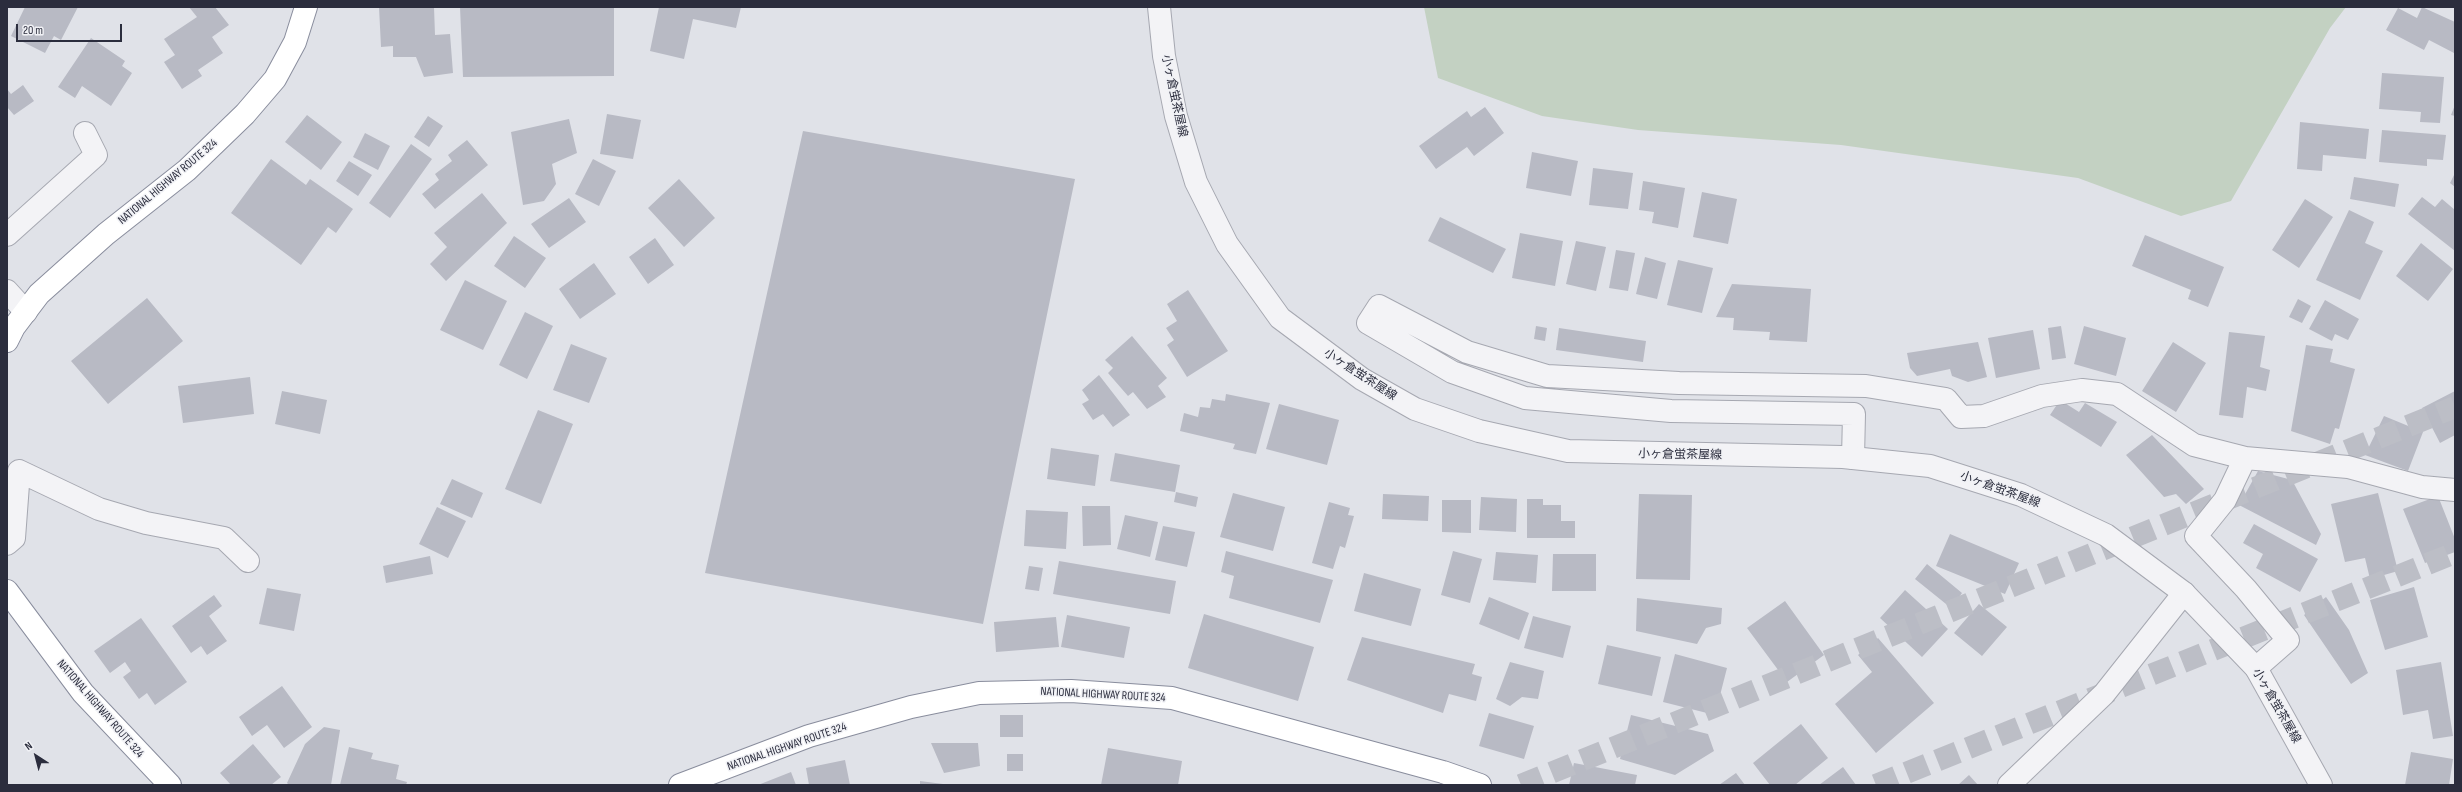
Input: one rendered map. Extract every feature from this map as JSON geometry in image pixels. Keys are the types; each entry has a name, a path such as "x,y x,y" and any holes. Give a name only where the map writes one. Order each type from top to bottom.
{"highway":[{"name":"NATIONAL HIGHWAY ROUTE 324","path":"7,341 39,294 89,249 187,170 245,114 275,79 295,42 306,7"},
{"name":"NATIONAL HIGHWAY ROUTE 324","path":"7,591 83,693 170,785"},
{"name":"NATIONAL HIGHWAY ROUTE 324","path":"680,785 809,736 911,707 979,693 1071,691 1172,698 1444,772 1480,785"}],"street":[{"name":"小ヶ倉蛍茶屋線","path":"1159,7 1164,56 1176,116 1196,182 1227,244 1280,318 1362,379 1415,409 1479,430 1568,451 1853,458 1930,466 2021,495 2106,534 2184,593 2256,668 2321,785"},
{"path":"7,235 96,155 85,133"},
{"path":"7,290 26,312"},
{"path":"1853,458 1854,414 1671,411 1525,398 1452,372 1368,323 1379,306 1467,352 1547,376 1679,383 1866,386 1946,399 1961,417 1984,416 2042,396 2082,390 2117,394 2194,445 2245,458 2348,468 2422,487 2455,490"},
{"path":"2245,458 2225,500 2196,536 2246,589 2288,640 2256,668"},
{"path":"7,544 14,538 19,471 99,509 146,523 224,538 248,562"},
{"path":"2009,785 2104,694 2184,593"}],"green space":[{"path":"1424,7 2346,7 2330,28 2231,201 2181,216 2078,178 1841,145 1638,130 1542,116 1438,78"}],"building":[{"path":"25,7 78,7 61,40 54,36 45,53 11,36"},
{"path":"189,7 215,7 229,25 212,37 223,53 198,70 202,76 182,89 164,62 175,55 164,39 197,17"},
{"path":"379,7 434,7 435,35 450,34 453,73 424,77 416,57 393,57 393,46 381,47"},
{"path":"460,7 614,7 614,76 463,77"},
{"path":"659,7 741,7 736,28 693,19 684,59 650,51"},
{"path":"2422,7 2455,22 2454,53 2429,40 2424,50 2386,30 2398,8 2417,18"},
{"path":"91,38 125,61 122,66 132,73 111,106 82,86 75,98 58,87"},
{"path":"2382,73 2444,77 2440,123 2420,122 2421,112 2379,109"},
{"path":"23,85 34,101 14,115 7,107 7,89 11,94"},
{"path":"2455,105 2455,116 2451,115"},
{"path":"1485,107 1504,133 1474,156 1467,147 1436,169 1419,146 1467,111 1471,117"},
{"path":"607,114 641,120 633,159 600,154"},
{"path":"307,115 342,142 321,170 285,142"},
{"path":"428,116 443,126 429,147 414,137"},
{"path":"569,119 577,153 552,164 556,184 544,201 523,205 511,132"},
{"path":"2300,122 2369,129 2366,159 2323,155 2322,171 2297,169"},
{"path":"2382,130 2446,135 2443,160 2427,159 2427,166 2379,162"},
{"path":"803,131 1075,179 983,624 705,573"},
{"path":"365,133 390,146 378,170 353,157"},
{"path":"467,140 488,165 435,209 422,194 439,180 435,174 452,161 448,155"},
{"path":"411,144 432,159 390,218 369,203"},
{"path":"1532,152 1578,161 1571,196 1526,188"},
{"path":"271,159 306,185 310,179 353,209 336,233 328,227 301,265 231,213"},
{"path":"593,159 616,171 599,206 575,194"},
{"path":"349,161 372,175 358,196 336,181"},
{"path":"1593,168 1633,173 1628,209 1589,205"},
{"path":"2455,173 2455,187 2450,183"},
{"path":"2354,177 2399,184 2395,207 2350,199"},
{"path":"679,179 715,218 684,247 648,208"},
{"path":"1643,181 1685,188 1678,228 1652,223 1654,212 1639,210"},
{"path":"1702,192 1737,199 1728,244 1693,237"},
{"path":"482,193 507,223 446,281 430,264 447,247 434,233"},
{"path":"2422,197 2435,207 2442,199 2455,210 2455,251 2408,214"},
{"path":"569,198 586,222 549,248 531,224"},
{"path":"2305,199 2333,217 2299,268 2272,250"},
{"path":"2349,210 2374,222 2365,243 2383,251 2360,300 2316,280"},
{"path":"1440,217 1506,249 1493,273 1428,241"},
{"path":"1520,233 1563,241 1555,286 1512,278"},
{"path":"2145,235 2224,267 2208,307 2188,299 2191,290 2132,266"},
{"path":"514,236 546,258 525,288 494,266"},
{"path":"655,238 674,265 648,284 629,257"},
{"path":"1576,241 1606,247 1596,291 1566,284"},
{"path":"2421,243 2453,269 2428,301 2396,276"},
{"path":"1616,250 1635,253 1628,291 1609,288"},
{"path":"1645,257 1666,263 1657,299 1636,294"},
{"path":"1678,260 1713,268 1702,313 1667,305"},
{"path":"594,263 616,294 580,319 559,289"},
{"path":"465,280 507,301 483,350 440,330"},
{"path":"1732,284 1811,289 1807,342 1769,340 1770,332 1733,330 1734,318 1716,317"},
{"path":"1188,290 1228,351 1187,377 1167,345 1174,340 1166,328 1177,321 1167,304"},
{"path":"147,298 183,341 108,404 71,361"},
{"path":"2298,299 2311,306 2302,323 2289,317"},
{"path":"2325,300 2359,319 2348,340 2335,334 2332,341 2309,329"},
{"path":"525,312 553,326 527,379 499,365"},
{"path":"1536,326 1547,328 1545,341 1534,339"},
{"path":"2061,326 2066,358 2052,360 2048,328"},
{"path":"2084,326 2126,338 2116,376 2074,364"},
{"path":"1559,328 1646,341 1643,362 1556,350"},
{"path":"2033,330 2040,369 1996,378 1988,338"},
{"path":"2229,332 2265,336 2260,367 2270,370 2266,391 2247,387 2243,418 2219,415"},
{"path":"1132,336 1167,378 1158,386 1166,397 1147,409 1133,392 1128,396 1108,373 1113,368 1105,360"},
{"path":"1978,342 1987,377 1968,382 1952,376 1950,369 1917,376 1910,368 1907,353"},
{"path":"2173,342 2206,363 2176,412 2142,391"},
{"path":"571,344 607,358 589,403 553,390"},
{"path":"2306,345 2333,349 2330,362 2355,369 2339,429 2335,428 2330,444 2291,431"},
{"path":"1099,375 1130,415 1113,427 1103,414 1093,420 1082,404 1089,400 1082,390"},
{"path":"250,377 254,414 183,423 178,386"},
{"path":"282,391 327,400 320,434 275,424"},
{"path":"2455,391 2455,435 2440,443 2422,408"},
{"path":"1226,394 1270,403 1256,454 1233,449 1235,444 1180,431 1184,413 1198,417 1200,407 1210,408 1212,399 1225,401"},
{"path":"2060,400 2079,412 2085,403 2117,422 2101,447 2050,415"},
{"path":"1279,404 1339,420 1327,465 1266,449"},
{"path":"538,410 573,424 541,504 505,489"},
{"path":"2384,416 2423,432 2408,471 2365,455"},
{"path":"2152,435 2204,489 2186,504 2176,494 2164,497 2126,455"},
{"path":"1051,448 1099,455 1095,486 1047,479"},
{"path":"1115,453 1180,465 1175,492 1110,481"},
{"path":"2258,471 2292,480 2321,534 2316,545 2239,505"},
{"path":"452,479 483,493 472,518 440,504"},
{"path":"1176,492 1198,497 1196,507 1174,502"},
{"path":"1233,493 1285,507 1273,551 1220,537"},
{"path":"2378,493 2398,571 2370,579 2365,558 2345,562 2331,504"},
{"path":"1383,494 1429,496 1428,521 1382,519"},
{"path":"1639,494 1692,495 1690,580 1636,579"},
{"path":"2438,496 2455,539 2455,552 2425,563 2403,509"},
{"path":"1481,497 1517,499 1516,532 1479,530"},
{"path":"1527,499 1543,499 1543,505 1561,505 1561,521 1575,521 1575,538 1527,538"},
{"path":"1442,500 1471,500 1471,533 1442,532"},
{"path":"1329,502 1350,508 1348,515 1354,516 1345,548 1340,546 1333,569 1312,563"},
{"path":"1082,506 1110,506 1111,545 1083,546"},
{"path":"437,507 466,521 448,558 419,544"},
{"path":"1026,510 1068,512 1066,549 1024,546"},
{"path":"1125,515 1158,522 1150,557 1117,549"},
{"path":"2254,524 2318,559 2300,592 2256,568 2263,554 2243,543"},
{"path":"1163,526 1195,532 1187,567 1155,560"},
{"path":"1950,534 2019,563 2005,594 1936,566"},
{"path":"1226,551 1333,580 1320,623 1229,598 1234,576 1221,572"},
{"path":"1453,551 1482,559 1470,603 1441,595"},
{"path":"1496,552 1538,555 1536,583 1493,580"},
{"path":"1553,554 1596,554 1596,591 1552,591"},
{"path":"430,556 433,574 386,583 383,566"},
{"path":"1059,561 1176,581 1170,614 1053,594"},
{"path":"1927,564 1962,593 1951,608 1915,579"},
{"path":"1029,566 1043,568 1039,591 1025,589"},
{"path":"1364,573 1421,589 1411,626 1354,611"},
{"path":"2414,587 2428,637 2385,650 2370,600"},
{"path":"267,588 301,594 294,631 259,624"},
{"path":"1905,590 1948,629 1922,657 1880,618"},
{"path":"214,595 222,606 209,616 227,641 207,655 201,646 191,653 172,626"},
{"path":"1489,597 1529,613 1519,640 1479,624"},
{"path":"2326,597 2349,630 2368,673 2351,684 2304,615"},
{"path":"1637,598 1722,608 1721,624 1706,628 1697,644 1636,631"},
{"path":"1785,601 1824,655 1787,682 1747,628"},
{"path":"1979,604 2007,627 1982,656 1954,633"},
{"path":"1204,614 1314,647 1298,701 1188,668"},
{"path":"1067,615 1130,627 1124,658 1061,647"},
{"path":"1533,616 1571,626 1563,658 1524,648"},
{"path":"1056,617 1059,647 996,652 994,622"},
{"path":"141,618 187,682 155,705 147,693 139,699 123,677 131,671 125,662 110,673 94,651"},
{"path":"1362,637 1475,664 1472,674 1482,677 1476,701 1449,694 1443,713 1347,680"},
{"path":"1878,638 1934,703 1876,753 1835,704 1872,672 1858,655"},
{"path":"1607,645 1661,657 1652,696 1598,684"},
{"path":"1675,654 1727,668 1715,715 1663,702"},
{"path":"1510,662 1544,671 1538,699 1522,697 1510,706 1496,699"},
{"path":"2441,662 2453,736 2433,739 2428,710 2403,715 2396,670"},
{"path":"282,686 312,727 284,748 267,725 252,736 239,717"},
{"path":"1489,713 1534,726 1524,759 1479,746"},
{"path":"1000,715 1023,715 1023,737 1000,737"},
{"path":"1631,715 1708,734 1714,751 1675,775 1620,759"},
{"path":"1801,724 1828,758 1795,785 1770,785 1753,763"},
{"path":"324,727 340,730 331,785 289,785 287,783 305,744"},
{"path":"931,743 978,743 980,766 944,773"},
{"path":"253,744 281,777 271,785 231,785 220,773"},
{"path":"349,747 373,753 371,759 399,765 396,779 407,782 406,785 340,785"},
{"path":"1108,748 1182,761 1178,785 1101,785"},
{"path":"2411,752 2453,759 2449,785 2405,785"},
{"path":"1007,754 1023,754 1023,771 1007,771"},
{"path":"845,760 850,785 809,785 806,768"},
{"path":"1574,763 1637,775 1635,785 1569,785"},
{"path":"1843,767 1856,785 1819,785"},
{"path":"791,772 796,785 758,785"},
{"path":"1736,773 1745,785 1719,785"},
{"path":"1969,775 1978,785 1958,785"},
{"path":"920,781 943,784 943,785 920,785"}],"tunnel":[{"path":"1521,785 2455,407"},
{"path":"1876,785 2455,553"}]}
